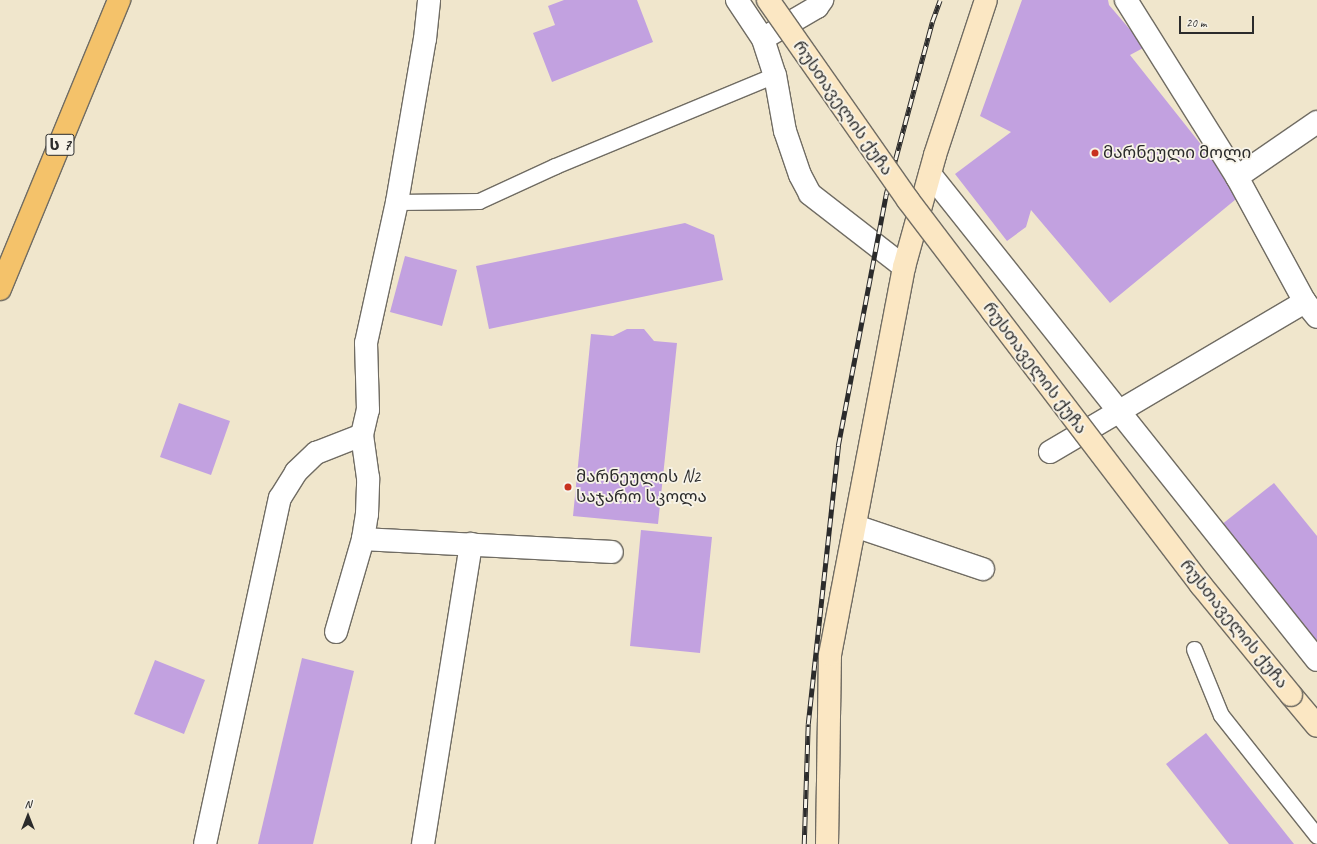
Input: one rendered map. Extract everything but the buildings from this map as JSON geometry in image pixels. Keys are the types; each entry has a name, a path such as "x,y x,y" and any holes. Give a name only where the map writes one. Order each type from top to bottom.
{"highway":[{"name":"ს 7","path":"0,289 119,0"}],"main road":[{"name":"რუსთაველის ქუჩა","path":"768,0 908,200 1201,585 1317,726"},
{"path":"827,844 830,655 904,267 930,174 986,0"}],"street":[{"path":"336,632 362,538 367,514 368,478 362,435 368,410 366,343 397,202 425,39 429,0"},
{"path":"737,0 763,39 775,75 785,131 800,175 810,194 904,267"},
{"path":"1050,452 1119,411 1311,309 1236,177 1126,0"},
{"path":"763,39 817,2"},
{"path":"1236,177 1317,122"},
{"path":"930,174 1317,660"},
{"path":"205,844 280,498 296,472 316,454 362,435"},
{"path":"855,526 983,568"},
{"path":"362,538 612,552"},
{"path":"423,844 471,544"}],"lane":[{"path":"397,202 478,201 555,166 775,75"},
{"path":"1194,649 1221,715 1317,836"}],"railway":[{"path":"804,844 808,724 838,446 886,194 932,22 940,0"}],"place":[{"name":"მარნეული მოლი","path":"1095,153"},
{"name":"მარნეულის N2 საჯარო სკოლა","path":"568,487"}]}
